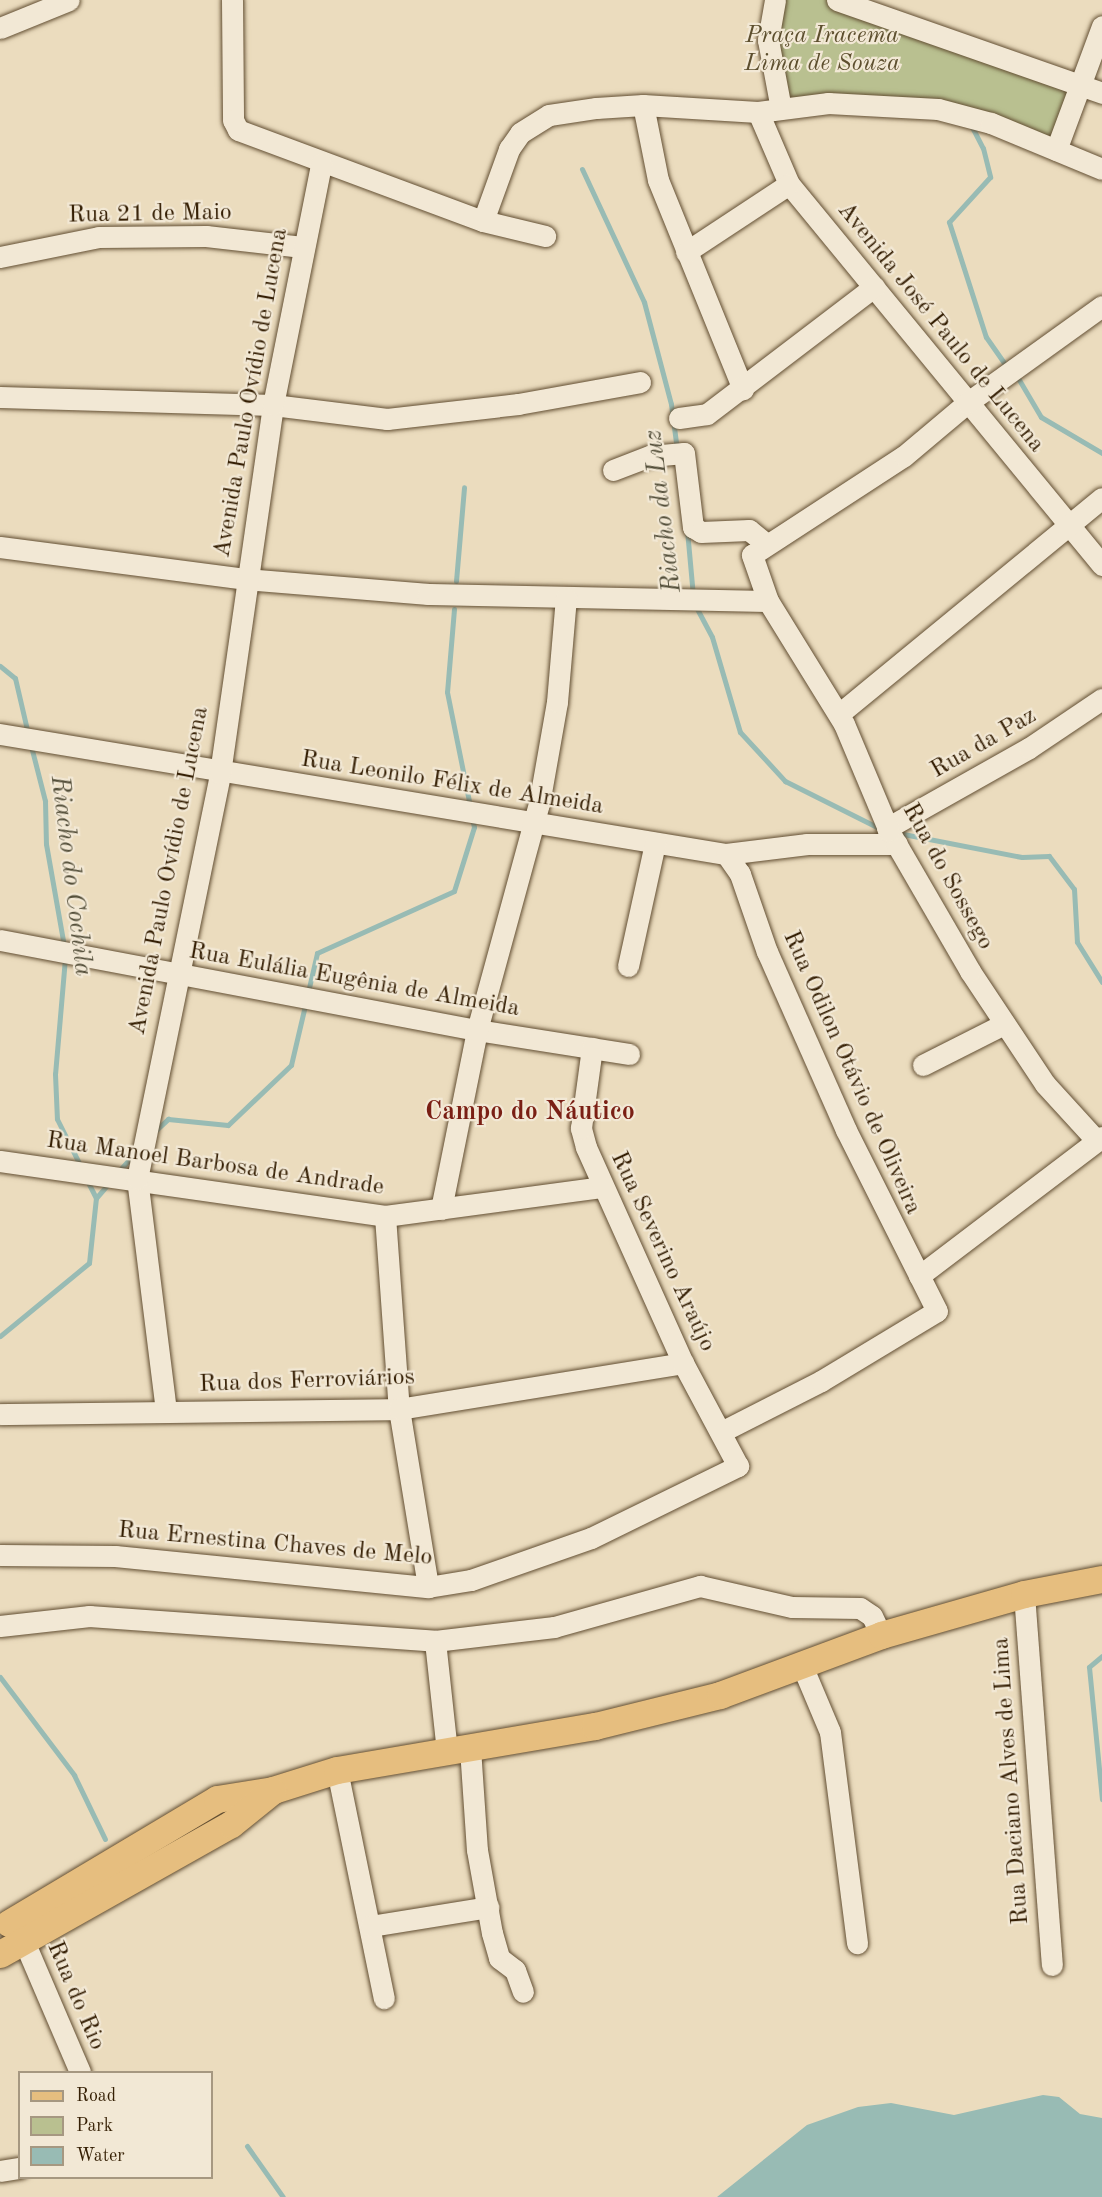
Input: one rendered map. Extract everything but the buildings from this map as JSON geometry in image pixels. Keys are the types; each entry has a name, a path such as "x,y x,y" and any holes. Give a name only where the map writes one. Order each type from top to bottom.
{"main road":[{"path":"6,1936 217,1799 273,1790 337,1770 595,1726 720,1695 803,1668 881,1635 1024,1594 1102,1580"}],"street":[{"path":"0,28 69,0"},
{"path":"232,0 234,126 321,164 483,221 545,236"},
{"path":"775,0 768,40 781,109"},
{"path":"837,0 1102,93"},
{"path":"1056,150 1082,86 1102,26"},
{"path":"483,221 509,149 526,128 549,115 643,105 758,112 828,103 938,109 991,123 1102,169"},
{"path":"643,105 658,180 743,389"},
{"name":"Avenida José Paulo de Lucena","path":"758,112 789,184 1102,565"},
{"name":"Avenida Paulo Ovídio de Lucena","path":"166,1411 137,1179 220,773 244,579 302,247 321,164"},
{"path":"686,252 789,184"},
{"name":"Rua 21 de Maio","path":"0,257 99,237 206,236 302,247"},
{"path":"679,418 706,414 743,389 874,287"},
{"path":"613,470 650,456 684,453 693,527 701,532 749,530 759,550 904,456 967,403 1102,306"},
{"path":"0,397 273,405 387,419 484,409 640,382"},
{"path":"838,714 1102,498"},
{"path":"0,547 244,579 428,594 768,601"},
{"name":"Rua do Sossego","path":"759,550 768,601 838,714 892,836 1004,1024 1045,1084 1100,1139"},
{"path":"441,1209 477,1030 532,823 557,702 566,598"},
{"name":"Rua da Paz","path":"892,836 1102,699"},
{"name":"Rua Leonilo Félix de Almeida","path":"0,734 220,773 726,854 892,836"},
{"path":"628,966 655,843"},
{"name":"Rua Odilon Otávio de Oliveira","path":"721,1432 821,1381 937,1311 846,1130 767,952 740,874 726,854"},
{"name":"Rua Eulália Eugênia de Almeida","path":"0,940 477,1030 629,1054"},
{"path":"922,1065 1004,1024"},
{"name":"Rua Severino Araújo","path":"592,1048 581,1128 601,1187 683,1363 738,1467"},
{"path":"919,1276 1100,1139"},
{"name":"Rua Manoel Barbosa de Andrade","path":"0,1161 385,1216 601,1187"},
{"path":"385,1216 399,1409 429,1587"},
{"name":"Rua dos Ferroviários","path":"0,1414 399,1409 683,1363"},
{"name":"Rua Ernestina Chaves de Melo","path":"0,1555 115,1556 429,1587 471,1580 591,1538 738,1467"},
{"path":"0,1626 89,1616 435,1641 554,1628 700,1586 792,1607 860,1608 872,1616 881,1635"},
{"name":"Rua Daciano Alves de Lima","path":"1024,1594 1052,1965"},
{"path":"435,1641 459,1750 499,1958 515,1970 523,1992"},
{"path":"803,1668 830,1732 857,1943"},
{"path":"337,1770 371,1926 384,1998"},
{"path":"371,1926 488,1907"},
{"name":"Rua do Rio","path":"6,1936 79,2071"},
{"path":"0,2170 18,2168"}],"green space":[{"name":"Praça Iracema Lima de Souza","path":"775,0 837,0 1082,86 1056,150 991,123 781,109"}],"water":[{"path":"1043,2095 1059,2097 1080,2114 1102,2118 1102,2197 717,2197 807,2125 858,2107 891,2103 954,2115"}],"waterway":[{"path":"970,123 983,148 990,177 949,222 986,337 1004,363"},
{"name":"Riacho da Luz","path":"582,169 644,302 671,404 677,450"},
{"path":"1018,378 1041,417 1102,453"},
{"path":"456,581 464,487"},
{"name":"Riacho da Luz","path":"687,530 693,596"},
{"name":"Riacho da Luz","path":"695,605 712,637 740,732 785,781 883,830"},
{"path":"454,609 447,692 470,806"},
{"name":"Riacho do Cochila","path":"0,666 15,678 28,734"},
{"name":"Riacho do Cochila","path":"31,746 45,801 46,844 64,946"},
{"path":"308,992 317,953 454,891 474,827 472,818"},
{"name":"Riacho da Luz","path":"898,833 1022,857 1049,856 1074,889 1077,942 1102,982"},
{"name":"Riacho do Cochila","path":"65,958 55,1074 57,1119 81,1167"},
{"path":"153,1133 168,1119 228,1125 291,1065 306,1001"},
{"path":"117,1173 135,1153"},
{"name":"Riacho do Cochila","path":"0,1336 89,1263 96,1198 86,1178"},
{"path":"96,1198 109,1183"},
{"path":"1102,1656 1089,1667 1102,1799"},
{"name":"Riacho do Cochila","path":"0,1677 74,1775 105,1839"},
{"name":"Riacho do Cochila","path":"247,2146 283,2197"}],"district":[{"name":"Campo do Náutico","path":"530,1113"}]}
